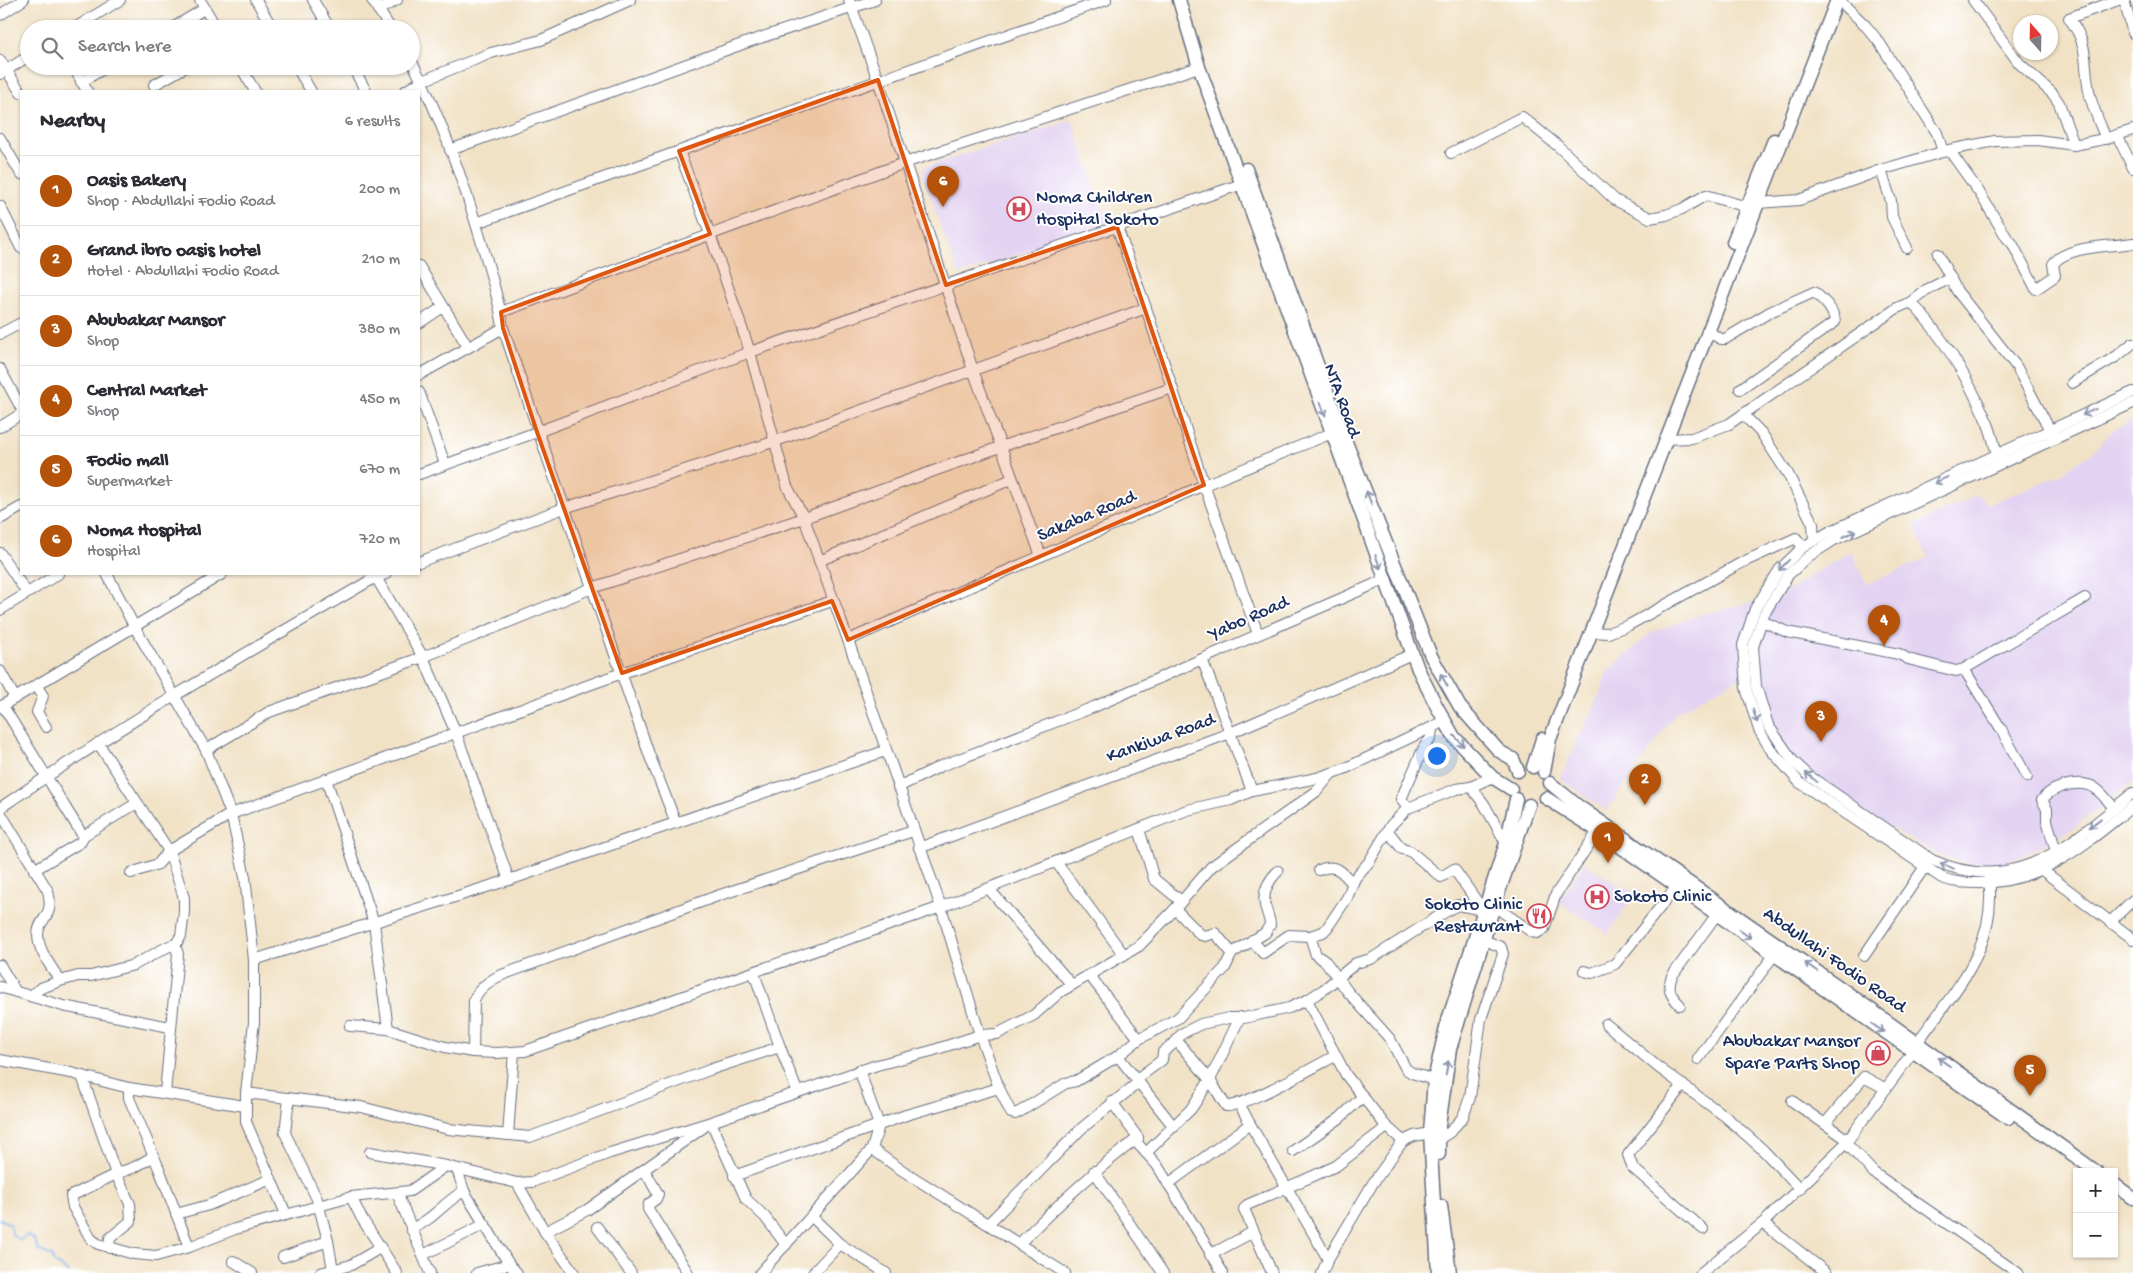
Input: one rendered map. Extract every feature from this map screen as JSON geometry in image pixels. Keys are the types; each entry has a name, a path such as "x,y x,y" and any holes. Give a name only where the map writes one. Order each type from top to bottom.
{"main road":[{"name":"NTA Road","path":"1179,0 1199,68 1337,432 1431,656 1460,707 1499,751 1513,759 1518,771"},
{"name":"NTA Road","path":"1184,0 1337,432 1384,580 1412,654 1454,736 1492,777 1514,794"},
{"path":"1542,774 1550,739 1707,331 1828,0"},
{"path":"1514,794 1530,805 1546,798 1542,774 1546,728 1753,205 1838,0"},
{"path":"1450,1273 1434,1136 1439,1126 1450,1050 1463,1002 1484,940 1488,908 1506,843 1514,794 1511,782 1518,771 1525,767 1542,774"},
{"name":"Abdullahi Fodio Road","path":"1542,774 1578,806 1713,899 2080,1168"},
{"name":"Abdullahi Fodio Road","path":"1546,798 1598,830 1774,955 2091,1168"},
{"path":"1438,1273 1434,1080 1447,1023 1488,908 1530,805"},
{"path":"2118,1187 2133,1198"},
{"path":"2118,1192 2133,1198"}],"street":[{"path":"0,15 23,0"},
{"path":"88,20 120,0"},
{"path":"256,0 268,20"},
{"path":"313,0 325,20"},
{"path":"372,0 385,20"},
{"path":"378,10 397,0"},
{"path":"407,90 422,81 491,53 541,40 630,0"},
{"path":"450,150 850,4 874,0"},
{"path":"476,223 1106,0"},
{"path":"1838,0 1865,25 1879,42 1937,133 1946,151 1979,192 2007,238 2012,242 2036,289 2055,276 2053,264 2065,254 2078,250 2133,243"},
{"path":"1973,0 2019,63 2053,94 2069,126 2074,146"},
{"path":"2106,139 2092,100 2082,38 2069,18 2118,0"},
{"path":"2124,0 2133,33"},
{"path":"850,4 878,80 973,370 1041,556"},
{"path":"183,20 202,5 211,20"},
{"path":"0,60 4,72 20,92"},
{"path":"4,72 20,62"},
{"path":"501,312 904,163 1199,68"},
{"path":"78,75 86,90"},
{"path":"81,82 93,75"},
{"path":"154,85 171,75"},
{"path":"245,75 254,90"},
{"path":"301,75 310,90"},
{"path":"357,75 365,90"},
{"path":"419,75 450,150 476,223 501,312 503,328 537,432 649,754 676,823"},
{"path":"1451,153 1522,117 1558,146 1615,200 1650,218 1682,209 1706,195 1753,205 1799,200 1881,170 1946,151 1995,141 2038,140 2074,146 2106,139 2133,130"},
{"path":"2117,135 2133,168"},
{"path":"0,138 20,172"},
{"path":"679,151 710,234 750,352 773,442 787,486 804,518 832,601 848,640 941,908 980,1035 999,1088 1011,1113 1015,1114 1066,1083 1076,1081 1118,1056 1138,1039 1178,1018 1225,968 1232,953 1265,933 1270,925 1264,903 1266,890 1270,880 1278,871"},
{"path":"1881,170 1891,201 1892,217 1907,248"},
{"path":"420,474 750,352 1242,184"},
{"path":"0,206 20,246"},
{"path":"1117,227 1146,308 1204,485 1258,634"},
{"path":"1938,254 1957,291 2016,366 2052,435"},
{"path":"420,268 468,347"},
{"path":"1665,439 1692,438 1729,424 1897,308 1911,302 1926,290 1950,278"},
{"path":"1707,331 1724,339 1770,312 1814,292 1827,304 1834,316 1835,322 1740,389"},
{"path":"1911,302 1926,318 1964,376 1989,426 1999,459"},
{"path":"420,322 443,307"},
{"path":"420,562 564,508 773,442 1146,308"},
{"path":"0,334 20,324"},
{"path":"420,374 503,328"},
{"path":"2072,383 2117,356 2133,343"},
{"path":"0,369 20,406"},
{"path":"206,750 269,712 422,657 592,588 804,518 1000,446 1172,388"},
{"path":"2052,435 2133,392"},
{"path":"420,395 445,464"},
{"path":"2133,403 2052,435 1814,540 1803,547 1780,569 1755,609 1743,645 1746,688 1760,730 1771,750 1799,782 1932,860 1955,870 1989,878 2000,883 2025,877 2042,870 2077,850 2133,806"},
{"path":"1743,414 1762,434 1788,474 1813,524 1814,540"},
{"path":"0,427 20,415"},
{"name":"Sakaba Road","path":"848,640 1204,485 1337,432"},
{"path":"1999,459 1834,540 1809,556 1788,575 1762,621 1754,647 1756,686 1768,725 1793,761 1841,805 1924,868 1952,882 1989,878 2023,868 2056,851 2133,793"},
{"path":"819,562 1012,479"},
{"path":"0,519 20,508"},
{"path":"1591,632 1608,633 1629,625 1742,564 1796,538 1803,547"},
{"path":"0,553 27,593"},
{"path":"0,610 56,575"},
{"path":"108,575 134,626 206,750 231,814 245,877 254,960 254,1022 246,1093 246,1122 286,1214"},
{"path":"83,836 2,706 220,575"},
{"path":"0,808 98,743 379,575 422,657 456,733 509,880"},
{"name":"Yabo Road","path":"1252,791 1202,659 1384,580"},
{"path":"1762,621 1787,632 1899,654 1908,659 1956,671 1964,669 2085,598"},
{"path":"131,873 158,864 169,851 231,814 622,673 832,601"},
{"name":"Kankiwa Road","path":"919,848 1230,733 1412,654"},
{"path":"898,788 977,750 1094,707 1202,659"},
{"path":"1964,669 2001,728 2027,777"},
{"path":"0,671 15,698"},
{"path":"36,685 43,696 37,712 46,727"},
{"path":"350,1026 388,1029 445,1047 473,1052 514,1052 549,1044 941,908 1187,810 1231,800 1252,791 1331,774 1445,721"},
{"path":"1408,808 1401,798 1424,747 1431,738 1432,728"},
{"path":"98,743 169,851 184,898 181,936 174,946"},
{"path":"254,960 509,880 885,751"},
{"path":"370,1152 446,1166 517,1183 532,1182 610,1153 711,1122 859,1070 980,1035 997,1034 1034,1015 1072,984 1090,976 1139,946 1212,867 1317,791 1331,774"},
{"path":"1252,940 1263,953 1289,935 1310,936 1323,932 1347,898 1353,887 1352,883 1369,862 1400,814 1408,808 1456,789 1471,787 1492,777"},
{"path":"326,779 374,923 388,1029"},
{"path":"2056,851 2047,821 2047,809 2042,800 2046,793 2074,785 2089,785 2114,808"},
{"path":"1471,787 1484,804 1506,843"},
{"path":"34,870 81,842 83,836 137,803"},
{"path":"0,812 48,891 51,902 50,910 38,934 41,948 60,981"},
{"path":"1139,830 1154,879 1178,905 1201,935 1205,936 1216,933 1232,953"},
{"path":"1388,831 1402,849 1410,851 1441,877 1454,869 1488,908 1537,933 1544,929 1556,894 1598,830"},
{"path":"473,1052 474,1000 477,992 499,976 720,895 913,831"},
{"path":"1056,862 1124,955"},
{"path":"1319,870 1326,867 1338,868 1352,883"},
{"path":"1864,956 1924,868"},
{"path":"2042,870 2133,939"},
{"path":"1701,1273 1763,1223 1800,1189 1847,1141 1886,1089 1973,966 1987,929 1989,878"},
{"path":"1584,971 1592,973 1615,964 1677,886"},
{"path":"989,890 1072,984"},
{"path":"2110,922 2133,900"},
{"path":"988,1224 1082,1128 1139,1082 1138,1078 1162,1060 1163,1052 1177,1041 1183,1033 1201,1024 1229,1018 1244,1018 1289,1008 1323,990 1356,963 1371,959 1450,909 1458,905 1488,908"},
{"path":"1680,1005 1671,995 1669,985 1672,976 1717,914"},
{"path":"1310,936 1316,955 1322,958 1348,992 1390,1039 1406,1069 1412,1073 1434,1080"},
{"path":"1322,1273 1328,1259 1373,1183 1403,1141 1414,1136 1434,1136 1450,1132 1464,1117 1470,1097 1482,1019 1503,954 1500,947 1484,940"},
{"path":"31,995 41,988 60,981 78,976 91,976 134,965 167,946 174,946"},
{"path":"165,1093 178,954 174,946"},
{"path":"1698,1059 1774,955"},
{"path":"0,966 16,992"},
{"path":"754,973 797,1091"},
{"path":"1090,976 1138,1039"},
{"path":"0,987 64,1006 170,1027"},
{"path":"1307,1000 1346,1075 1385,1125 1403,1141"},
{"path":"1146,1153 1191,1109 1210,1080 1240,1017"},
{"path":"1606,1024 1740,1130 1762,1149 1800,1189"},
{"path":"1177,1041 1210,1080 1226,1106 1239,1103 1335,1056"},
{"path":"246,1093 362,1107 448,1129 530,1137 712,1069 780,1047"},
{"path":"508,1135 514,1052"},
{"path":"1118,1056 1174,1127"},
{"path":"0,1060 82,1076 129,1088 245,1106"},
{"path":"760,1273 872,1149 879,1125 859,1070"},
{"path":"82,1076 116,1174 130,1204 131,1221 110,1238 109,1248"},
{"path":"1825,1124 1864,1077 1886,1089"},
{"path":"1683,1086 1628,1155 1633,1168 1703,1229"},
{"path":"129,1088 129,1098 154,1156 189,1247"},
{"path":"734,1176 906,1116 999,1088"},
{"path":"1293,1150 1340,1118 1363,1096"},
{"path":"289,1098 285,1133 319,1205 333,1270"},
{"path":"1792,1101 1847,1141 1874,1172 2018,1273"},
{"path":"1112,1102 1138,1138 1137,1144 1157,1165 1222,1273"},
{"path":"1239,1103 1328,1259"},
{"path":"545,1232 587,1210 645,1171 711,1122"},
{"path":"711,1122 746,1199 765,1217 786,1245"},
{"path":"1168,1184 1250,1124"},
{"path":"1272,1273 1244,1209 1336,1166 1383,1130 1385,1125"},
{"path":"1019,1244 1064,1197 1094,1171 1138,1138"},
{"path":"872,1149 897,1168 1065,1273"},
{"path":"154,1156 135,1167 71,1196 72,1207 91,1239 109,1248 134,1254 149,1256 173,1252 235,1229 350,1197 410,1191 446,1166"},
{"path":"457,1169 464,1191 509,1264 518,1273"},
{"path":"645,1171 658,1194 656,1199 649,1204 648,1209 688,1273"},
{"path":"1094,1171 1164,1273"},
{"path":"176,1214 209,1205 271,1179"},
{"path":"517,1183 545,1232 574,1273"},
{"path":"412,1229 421,1225 436,1214 450,1199 464,1191"},
{"path":"397,1193 430,1273"},
{"path":"350,1197 397,1273"},
{"path":"812,1217 840,1244 886,1273"},
{"path":"1763,1223 1827,1273"},
{"path":"423,1255 485,1224"},
{"path":"597,1227 630,1273"},
{"path":"1210,1255 1253,1232"},
{"path":"283,1257 328,1241"},
{"path":"820,1271 840,1244"},
{"path":"320,1273 351,1265 380,1248"},
{"path":"233,1261 252,1273"},
{"path":"477,1273 509,1264"}],"highlighted area":[{"path":"878,80 946,285 1117,227 1204,485 848,640 832,601 622,673 537,432 503,328 501,312 710,234 679,151"}],"shaded area":[{"name":"Noma Children Hospital Sokoto","path":"1072,120 1108,223 959,275 922,175 924,174 922,168"},
{"path":"2133,421 2133,782 2069,831 2028,853 1988,869 1934,853 1861,810 1791,758 1745,674 1676,713 1606,811 1560,778 1599,696 1607,672 1652,632 1703,614 1779,596 1851,551 1867,584 1928,558 1914,525 1977,495 1989,504 2059,475 2093,452 2113,430"},
{"name":"Sokoto Clinic","path":"1584,863 1623,888 1625,886 1635,893 1608,934 1559,902"}],"waterway":[{"path":"0,1219 10,1224 13,1236 20,1240 28,1235 34,1239 38,1250 52,1256 54,1262 69,1273"}],"place":[{"name":"Noma Hospital","path":"943,207"},
{"name":"Noma Children Hospital Sokoto","path":"1019,209"},
{"name":"Central Market","path":"1884,646"},
{"name":"Abubakar Mansor","path":"1821,742"},
{"name":"Grand ibro oasis hotel","path":"1645,805"},
{"name":"Oasis Bakery","path":"1608,863"},
{"name":"Sokoto Clinic","path":"1597,897"},
{"name":"Sokoto Clinic Restaurant","path":"1539,916"},
{"name":"Abubakar Mansor Spare Parts Shop","path":"1878,1053"},
{"name":"Fodio mall","path":"2030,1096"}]}
